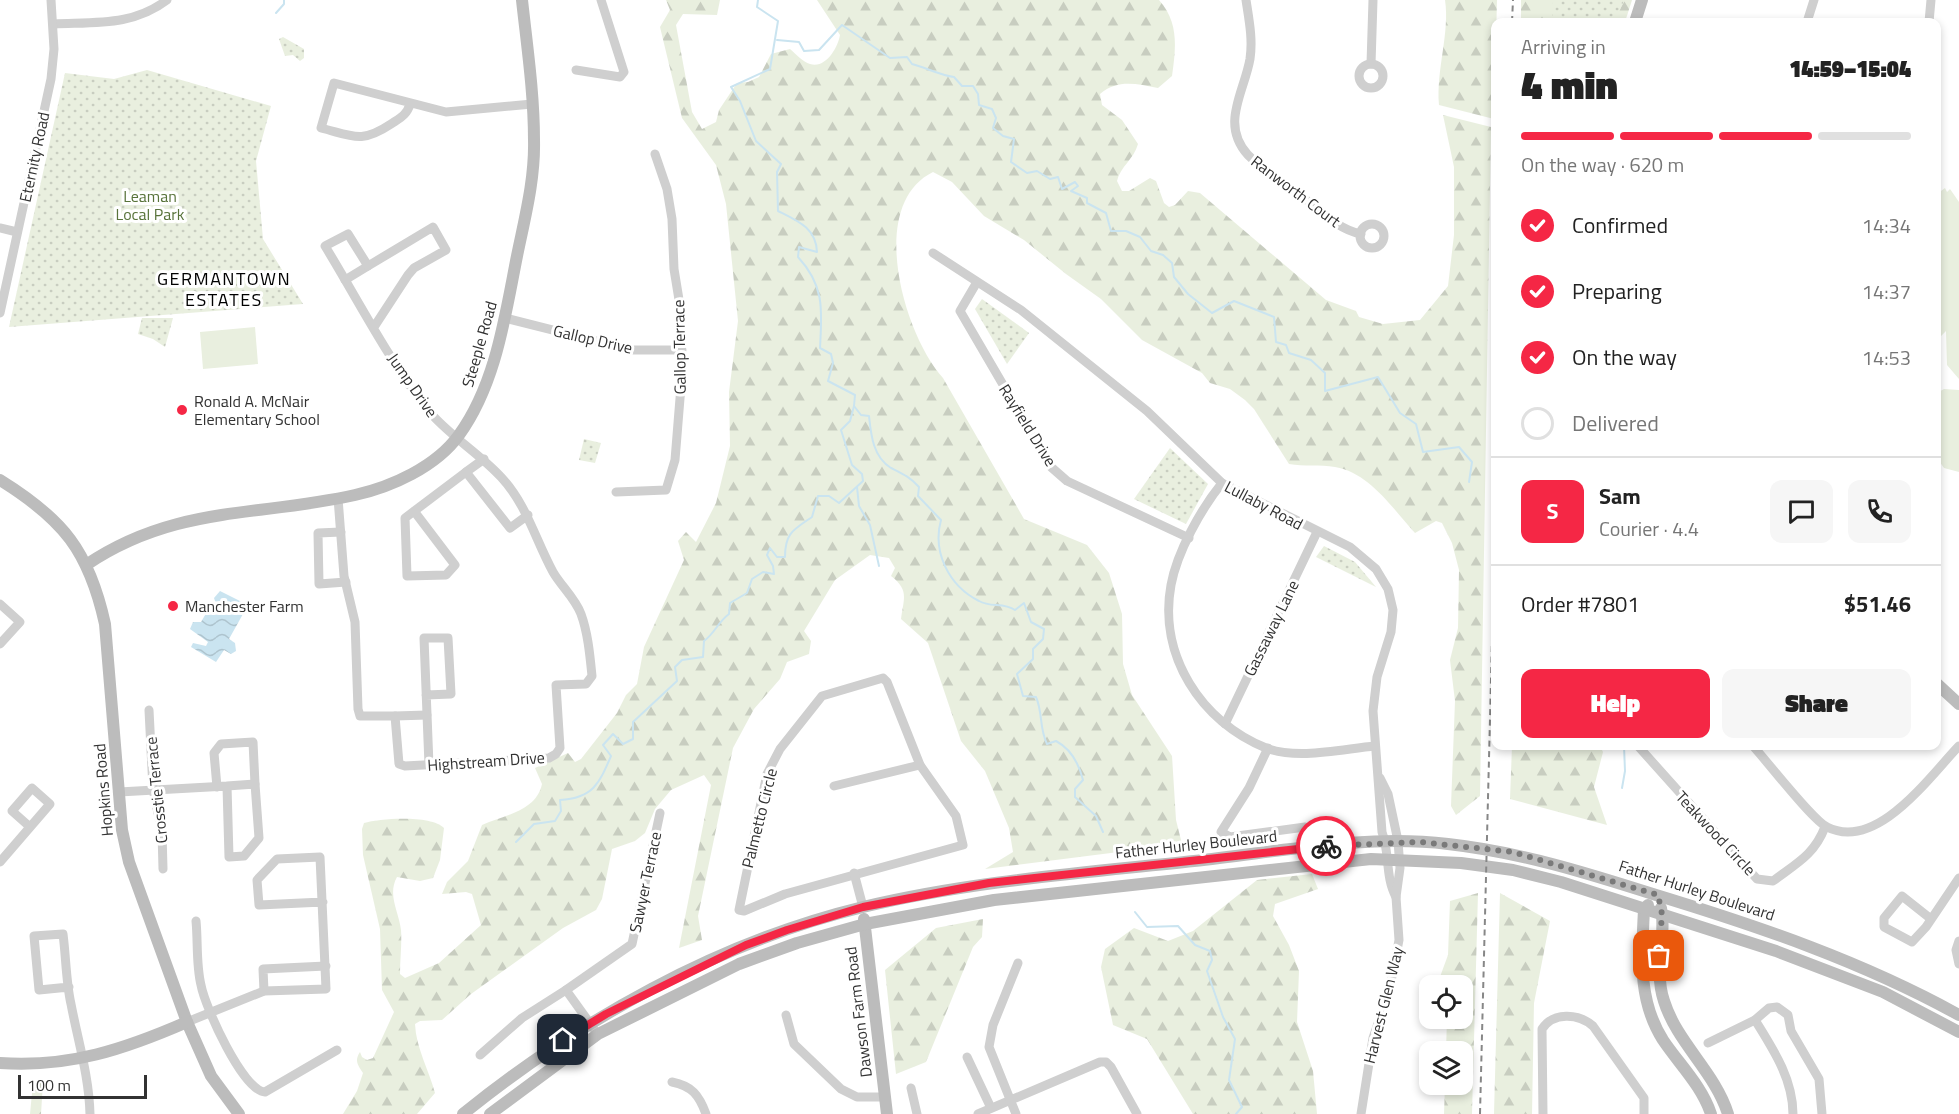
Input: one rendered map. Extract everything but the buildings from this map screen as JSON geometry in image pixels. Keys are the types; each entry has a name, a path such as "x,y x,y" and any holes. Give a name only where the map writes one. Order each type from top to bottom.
{"main road":[{"name":"Steeple Road","path":"86,565 131,540 187,521 227,512 338,498 374,490 409,475 435,458 458,437 484,390 505,318 532,182 532,104 522,0"},
{"path":"1636,18 1642,0"},
{"name":"Hopkins Road","path":"0,480 42,508 65,531 86,565 98,592 105,624 122,830 129,862 187,1022 211,1076 239,1114"},
{"path":"1941,688 1959,704"},
{"name":"Father Hurley Boulevard","path":"463,1114 493,1089 589,1023 746,945 863,907 989,883 1392,841 1462,845 1513,852 1658,895 1781,934 1848,961 1959,1015"},
{"name":"Father Hurley Boulevard","path":"490,1114 598,1034 739,964 797,943 865,924 994,900 1394,859 1461,863 1513,870 1662,914 1776,951 1883,992 1959,1032"},
{"path":"1658,895 1644,909 1642,976 1649,1015 1662,1038 1700,1091 1711,1114"},
{"path":"1658,895 1662,914 1659,968 1663,1000 1675,1026 1720,1094 1728,1114"},
{"name":"Dawson Farm Road","path":"863,907 887,1114"},
{"path":"0,1063 25,1065 84,1058 132,1046 187,1022"}],"street":[{"name":"Eternity Road","path":"0,313 51,79 54,24 51,0"},
{"path":"54,24 132,20 151,12 167,0"},
{"path":"576,70 620,77 624,72 601,0"},
{"name":"Ranworth Court","path":"1246,0 1251,37 1250,58 1234,110 1240,142 1255,161 1347,230 1361,234"},
{"path":"1371,64 1373,0"},
{"path":"1808,18 1814,0"},
{"path":"1929,18 1931,0"},
{"path":"410,104 407,113 371,137 359,138 321,128 334,83 446,112 532,104"},
{"name":"Gallop Terrace","path":"616,492 666,490 670,483 675,460 682,350 671,214 667,189 655,154"},
{"path":"345,280 433,227 446,250 414,268 374,327"},
{"path":"0,228 17,232"},
{"name":"Jump Drive","path":"368,266 348,234 325,246 427,408 458,437"},
{"name":"Lullaby Road","path":"933,253 1021,310 1147,411 1221,483 1350,547 1364,557 1388,590 1393,610 1391,632 1377,677 1373,711 1380,778 1378,796 1382,832 1392,841"},
{"name":"Rayfield Drive","path":"977,282 960,311 1051,467 1067,481 1189,538"},
{"name":"Gallop Drive","path":"505,318 632,350 682,350"},
{"name":"Highstream Drive","path":"395,716 399,764 405,766 549,758 560,748 556,685 586,684 592,676 582,616 547,560 528,515 515,494 484,459 458,437"},
{"path":"414,511 455,565 446,575 407,576 405,518 414,511 466,472 484,459"},
{"path":"466,472 510,528 528,515"},
{"path":"1221,483 1209,500 1189,538 1171,584 1171,631 1175,654 1187,681 1203,705 1225,724 1268,748 1297,753 1375,746"},
{"path":"338,498 346,582 355,622 360,716 367,718 427,715"},
{"path":"341,532 318,533 319,584 346,582"},
{"name":"Gassaway Lane","path":"1225,724 1317,532"},
{"path":"0,604 20,622 0,644"},
{"path":"426,695 451,694 448,638 424,638 426,695 429,765"},
{"name":"Palmetto Circle","path":"883,678 907,726 920,765 956,816 963,845 854,873 785,894 744,912 739,910 767,774 780,749 822,696 883,678"},
{"name":"Crosstie Terrace","path":"149,710 153,789 162,832 164,869"},
{"path":"253,742 255,784 259,838 244,856 229,857 222,787 214,753 221,744 253,742"},
{"path":"1757,750 1825,827 1836,830 1861,830 1881,824 1959,746"},
{"path":"1268,748 1249,788 1221,832 1230,837 1305,827"},
{"name":"Teakwood Circle","path":"1642,750 1757,879 1773,881 1796,864 1818,846 1825,827"},
{"path":"834,786 920,765"},
{"name":"Lullaby Road","path":"1380,778 1388,794 1392,841"},
{"path":"119,792 255,784"},
{"name":"Sawyer Terrace","path":"480,1055 522,1018 632,944 652,861 660,813"},
{"path":"0,862 30,827"},
{"name":"Harvest Glen Way","path":"1361,1114 1373,1038 1396,966 1399,940 1396,897 1389,885 1394,859 1392,841"},
{"path":"187,1022 264,991 326,989 326,966 323,902 320,857 277,859 257,880 259,905 323,902"},
{"path":"854,873 863,907"},
{"path":"1931,920 1902,896 1884,918 1884,927 1912,942 1931,920 1959,878"},
{"path":"196,921 201,984 225,1043 251,1086 259,1092 266,1092 337,1050"},
{"path":"69,987 39,990 34,936 63,934 69,987 84,1058 90,1114"},
{"path":"1959,941 1956,950 1959,963"},
{"path":"1016,1114 990,1055 990,1037 1018,963"},
{"path":"264,991 263,969 326,966"},
{"path":"566,990 598,1034"},
{"path":"1708,1042 1755,1020 1768,1008 1777,1007 1788,1015 1791,1031 1819,1079 1822,1114"},
{"path":"786,1015 794,1044 841,1089 857,1097 885,1097"},
{"path":"1543,1114 1542,1029 1548,1020 1557,1016 1585,1020 1593,1026 1644,1098 1644,1114"},
{"path":"1755,1020 1789,1082 1793,1095 1793,1114"},
{"path":"967,1057 991,1108"},
{"path":"978,1114 1011,1102 1100,1062 1106,1062 1137,1114"},
{"path":"672,1082 686,1085 693,1090 706,1114"},
{"path":"911,1088 917,1114"}],"green space":[{"path":"666,0 720,0 717,15 683,14 676,25 692,112 702,129 716,122 719,110 737,83 748,82 759,77 771,54 790,49 805,62 816,65 830,56 840,35 817,0 1159,0 1173,26 1175,45 1172,76 1158,88 1120,84 1100,94 1102,105 1122,120 1138,144 1117,181 1122,191 1129,191 1150,178 1156,181 1164,203 1169,207 1175,205 1188,191 1200,193 1326,300 1356,311 1359,317 1383,324 1420,320 1448,286 1454,235 1454,167 1443,115 1491,127 1480,796 1456,815 1451,806 1455,701 1450,660 1458,628 1459,570 1452,543 1442,523 1436,521 1415,533 1380,493 1359,476 1335,467 1289,464 1254,409 1245,400 1230,389 1210,383 1202,373 1142,340 1101,299 1024,240 984,216 952,182 933,172 913,189 901,212 896,240 898,271 905,303 929,358 943,378 1024,519 1087,545 1109,573 1122,614 1123,664 1132,695 1172,756 1176,820 1182,844 985,869 1013,852 1009,828 985,771 961,741 928,643 901,619 904,594 901,586 891,576 895,568 889,558 870,555 835,580 804,631 811,641 809,654 787,662 780,679 754,709 733,748 698,916 702,940 679,948 711,785 704,775 671,790 655,809 645,833 635,841 612,849 602,899 596,910 563,928 471,994 442,1020 420,1021 415,1024 420,1050 435,1093 417,1114 343,1114 357,1091 363,1073 357,1063 358,1055 360,1052 367,1060 373,1058 394,1012 382,990 380,929 363,855 362,829 364,823 418,819 438,824 444,828 440,860 433,878 420,881 397,877 394,884 393,897 401,930 400,974 405,978 439,963 481,925 472,894 466,892 442,894 447,882 468,861 482,825 518,811 533,801 542,784 535,768 568,753 575,762 581,759 617,713 626,695 637,684 644,647 684,560 678,541 686,532 696,542 716,503 730,446 729,392 738,321 726,204 716,165 682,118 660,27 670,10"},
{"path":"1445,0 1497,0 1497,18 1491,18 1491,118 1439,105 1439,78 1446,13"},
{"path":"1521,0 1632,0 1626,18 1521,18"},
{"path":"1553,0 1624,0 1617,18 1552,18"},
{"path":"283,37 304,49 304,58 300,61 293,55 285,56 279,39"},
{"name":"Leaman Local Park","path":"147,70 271,106 256,161 263,239 303,304 9,327 65,73 114,79"},
{"path":"1945,188 1947,192 1950,189 1959,202 1959,379 1947,365 1946,331 1941,336 1941,191"},
{"path":"982,299 1029,333 1007,364 975,309"},
{"path":"142,318 173,318 165,347 153,339 138,334"},
{"path":"255,327 258,364 203,369 200,332"},
{"path":"1959,390 1959,472 1944,468 1941,464 1941,391"},
{"path":"584,439 601,443 595,463 579,460"},
{"path":"1170,448 1208,484 1186,524 1134,499"},
{"path":"1324,546 1355,562 1376,587 1316,557"},
{"path":"1512,750 1602,750 1594,787 1607,825 1510,799"},
{"path":"1312,874 1318,889 1275,904 1273,916 1289,945 1299,971 1297,1022 1313,1071 1317,1114 1193,1114 1147,1039 1113,1025 1101,967 1105,949 1134,928 1168,941 1193,931 1257,880"},
{"path":"1478,893 1473,1077 1473,1041 1446,1041 1447,1029 1473,1029 1473,975 1441,975 1448,955 1450,901"},
{"path":"1500,893 1550,921 1534,1003 1532,1114 1494,1114"},
{"path":"983,919 982,937 973,947 926,1062 896,1074 885,970 936,928"},
{"path":"33,1082 43,1082 41,1114 30,1114"},
{"path":"1445,1095 1473,1095 1472,1114 1444,1114"}],"water":[{"path":"220,591 248,605 229,639 235,643 236,651 231,654 224,650 216,662 191,647 193,643 206,646 208,642 190,629 193,622 201,622 211,605 225,612 227,608 214,598"}],"waterway":[{"path":"276,13 284,4 284,0"},
{"path":"758,0 757,7 778,21 770,69 731,87 740,101 756,141 781,164 777,172 778,211 805,226 816,244 817,252 799,247 798,257 813,278 820,300 820,348 831,354 833,363 828,381 855,395 854,406 861,415 869,416 872,438 880,458 919,487 918,496 941,520 939,532 941,556 945,567 959,587 968,595 988,604 1006,606 1015,610 1024,603 1031,622 1044,629 1043,639 1033,649 1033,659 1017,674 1023,696 1036,697 1047,744 1056,741 1074,758 1083,780 1075,789 1075,797 1096,816 1103,832"},
{"path":"777,40 799,42 804,51 819,50 842,25 890,58 907,57 912,64 954,77 962,86 973,86 978,94 979,105 992,109 996,118 993,128 1003,136 1014,139 1011,162 1027,173 1037,171 1050,179 1058,177 1062,189 1075,182 1078,186 1071,191 1087,198 1087,203 1106,213 1111,231 1126,231 1140,237 1151,251 1163,255 1172,263 1174,277 1188,294 1212,313 1234,301 1274,317 1276,342 1286,345 1289,353 1311,360 1325,373 1325,391 1378,377 1400,413 1416,424 1423,452 1459,447 1472,462 1469,482"},
{"path":"516,842 534,824 555,821 561,811 560,800 580,796 593,788 603,774 611,756 603,745 613,734 623,744 633,739 633,722 677,681 675,667 682,660 703,657 704,641 729,614 730,603 747,593 752,579 763,572 774,574 773,566 767,555 770,548 777,557 785,557 785,549 791,533 812,517 818,496 829,496 839,503 863,481 862,474 852,465 841,430 850,421 854,406"},
{"path":"857,487 859,506 870,525 879,566"},
{"path":"1622,788 1625,771 1624,750"},
{"path":"1135,912 1147,927 1178,926 1195,945 1210,951 1212,960 1207,971 1223,1017 1235,1039 1229,1080 1242,1107 1236,1114"}],"railway":[{"path":"1512,18 1513,0"},
{"path":"1480,1114 1491,680"}],"way so far":[{"path":"1326,846 1391,841 1443,843 1513,852 1543,859 1658,895 1662,914 1659,956"}],"place":[{"name":"Ronald A. McNair Elementary School","path":"182,410"},
{"name":"Manchester Farm","path":"173,606"}],"district":[{"name":"GERMANTOWN ESTATES","path":"224,289"}],"route":[{"path":"563,1040 606,1014 675,978 746,945 863,907 989,883 1326,846"}]}
